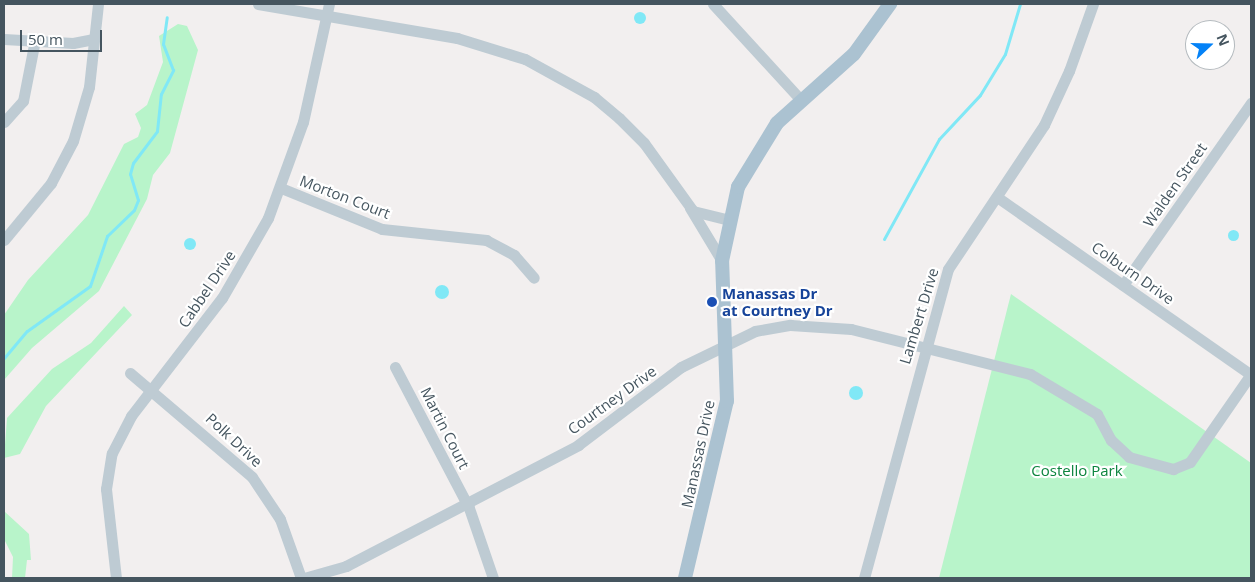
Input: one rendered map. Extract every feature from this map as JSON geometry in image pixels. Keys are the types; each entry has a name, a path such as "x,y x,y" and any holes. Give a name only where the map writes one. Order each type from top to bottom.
{"main road":[{"name":"Manassas Drive","path":"686,578 722,432 728,384 722,261 728,220 738,187 761,144 801,100 854,54 890,4"}],"street":[{"path":"4,240 51,182 73,141 89,86 98,4"},
{"path":"258,4 457,38 544,68 594,97 619,118 649,149 690,206 698,214 728,220"},
{"name":"Cabbel Drive","path":"116,578 106,508 107,474 121,432 152,388 222,298 281,188 317,73 329,4"},
{"path":"713,4 801,100"},
{"name":"Lambert Drive","path":"864,578 925,346 948,268 997,197 1056,103 1093,4"},
{"path":"4,39 73,43 94,39"},
{"path":"4,122 23,101 35,40"},
{"name":"Walden Street","path":"1123,285 1251,103"},
{"name":"Morton Court","path":"281,188 382,229 486,240 514,255 534,278"},
{"name":"Colburn Drive","path":"997,197 1251,375"},
{"path":"690,206 700,230 722,261"},
{"name":"Courtney Drive","path":"302,578 346,566 578,445 682,367 727,343 755,331 805,325 868,332 1030,374 1097,414 1111,440 1129,457 1173,469 1190,462 1251,375"},
{"name":"Martin Court","path":"395,366 467,503 493,578"},
{"name":"Polk Drive","path":"130,373 152,388 230,454 256,482 280,519 302,578"}],"green space":[{"path":"178,24 187,26 198,50 170,153 153,175 147,199 99,291 32,348 4,380 4,315 28,280 88,215 124,144 138,137 141,128 135,114 147,105 163,62 159,36"},
{"name":"Costello Park","path":"1011,294 1251,463 1251,578 939,578"},
{"path":"124,306 132,315 46,406 20,454 4,458 7,418 52,369 91,343"},
{"path":"4,511 29,534 31,560 27,560 25,578 12,578 13,557 4,539"}],"water":[{"path":"640,12 646,18 640,24 634,18"},
{"path":"1233,229 1239,235 1233,241 1227,235"},
{"path":"188,238 192,238 196,244 192,250 188,250 184,246 184,242"},
{"path":"442,285 447,287 449,292 447,297 442,299 437,297 435,292 437,287"},
{"path":"856,386 861,388 863,393 861,398 856,400 851,398 849,393 851,388"}],"waterway":[{"path":"884,239 939,139 980,95 1005,54 1020,4"},
{"path":"4,358 27,331 90,286 107,236 134,210 138,200 130,174 133,163 157,131 161,94 173,70 163,44 167,17"}],"place":[{"name":"Manassas Dr at Courtney Dr","path":"712,302"}]}
